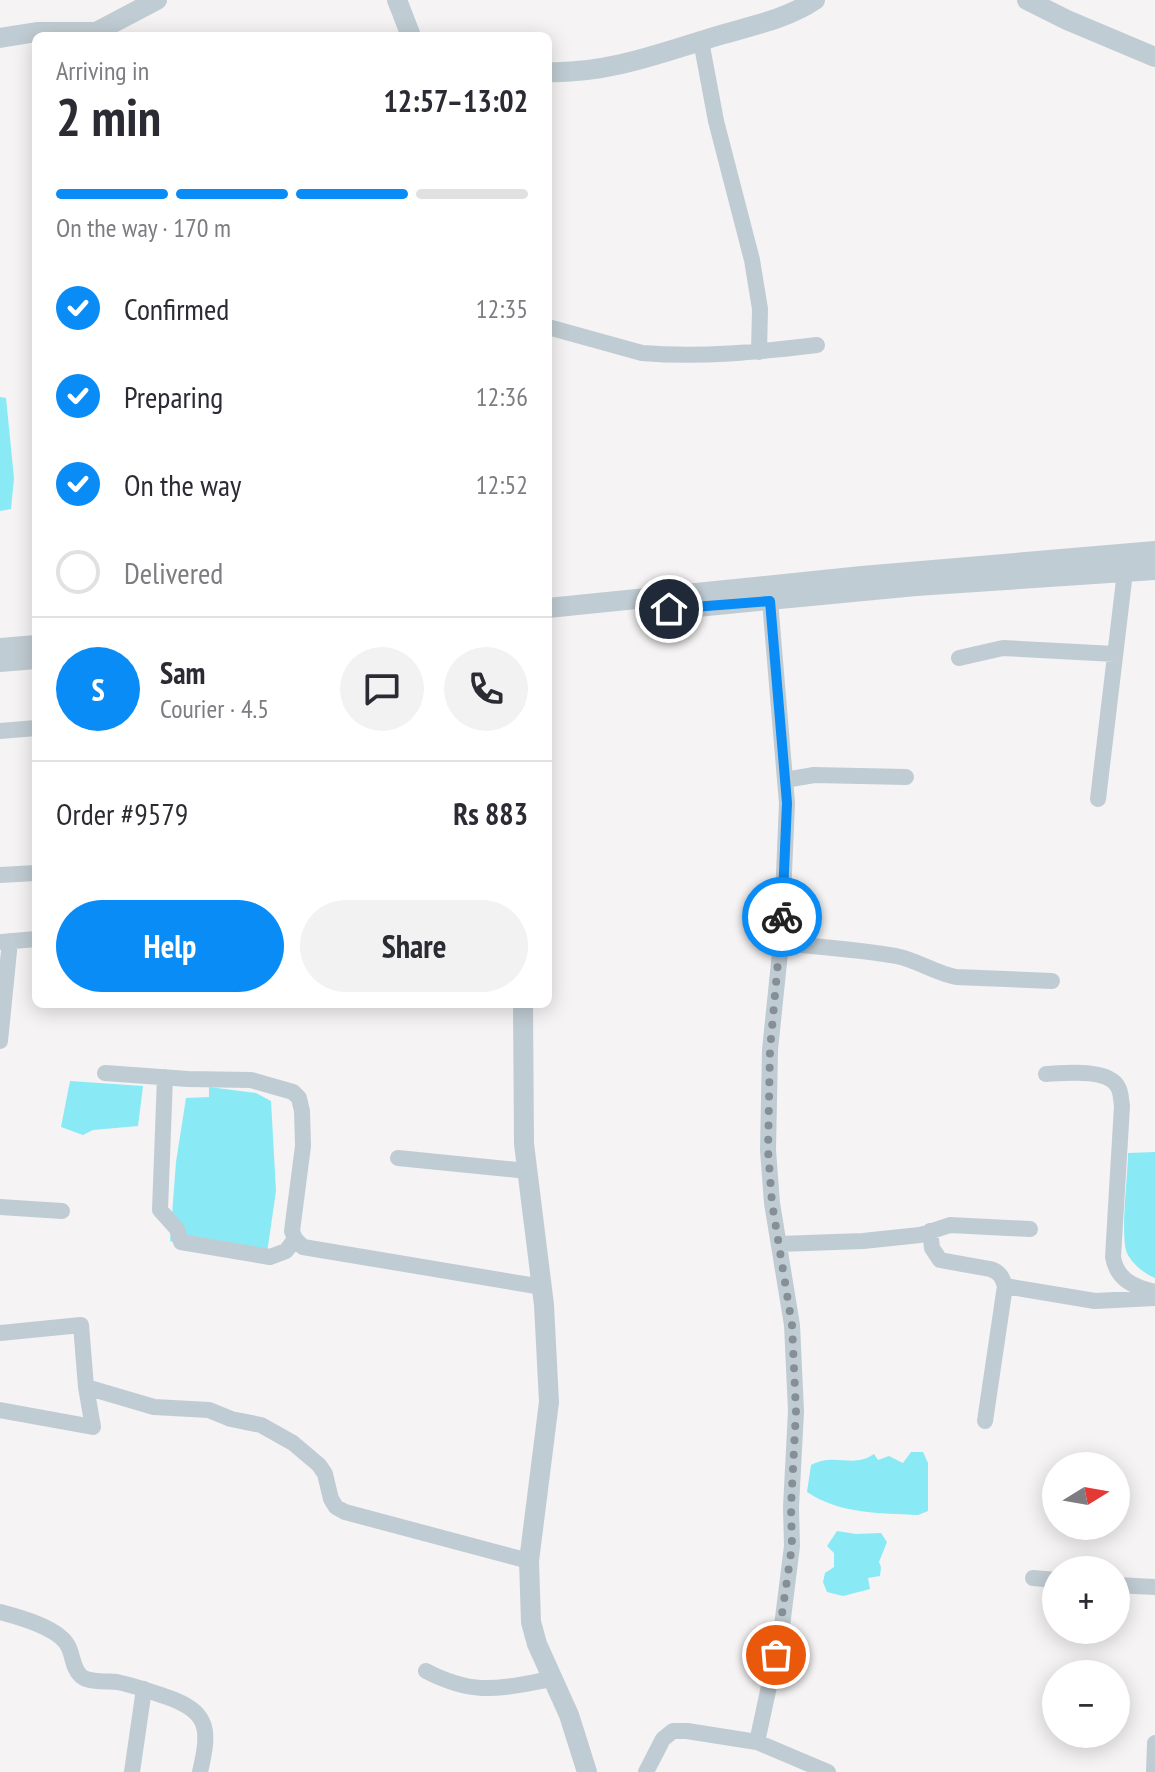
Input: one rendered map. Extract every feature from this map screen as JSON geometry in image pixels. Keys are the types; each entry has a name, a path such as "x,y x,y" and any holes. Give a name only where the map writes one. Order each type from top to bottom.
{"street":[{"path":"37,32 96,32 126,9 157,0"},
{"path":"397,0 409,32"},
{"path":"552,72 577,73 634,62 784,17 815,0"},
{"path":"1027,0 1077,25 1155,57"},
{"path":"0,38 32,33"},
{"path":"701,41 716,121 752,260 760,309 759,352"},
{"path":"552,328 642,353 734,354 817,345"},
{"path":"552,608 862,576 1155,551"},
{"path":"552,617 770,601 916,586 1155,570"},
{"path":"1098,799 1125,572"},
{"path":"757,1742 782,1626 792,1546 794,1373 792,1325 772,1203 768,1150 770,1050 781,943 787,803 770,601"},
{"path":"0,648 32,645"},
{"path":"959,658 1003,648 1115,654"},
{"path":"0,662 32,659"},
{"path":"0,731 32,728"},
{"path":"785,780 814,775 906,777"},
{"path":"0,875 32,873"},
{"path":"0,1041 5,941 32,939"},
{"path":"781,943 894,956 917,961 941,974 956,977 1052,981"},
{"path":"523,1008 524,1119 542,1287 549,1402 529,1561 531,1622 569,1715 587,1772"},
{"path":"1046,1074 1082,1072 1102,1076 1118,1087 1122,1106 1113,1257 1122,1279 1155,1295"},
{"path":"105,1073 251,1080 293,1092 299,1098 302,1111 303,1146 292,1231 303,1247 542,1287"},
{"path":"165,1077 160,1210 177,1229 181,1242 270,1257 286,1251 295,1239"},
{"path":"398,1158 528,1171"},
{"path":"0,1207 62,1211"},
{"path":"779,1244 920,1235 950,1225 1030,1229"},
{"path":"930,1231 932,1248 940,1260 998,1271 1005,1286 985,1421"},
{"path":"1005,1286 1095,1301 1155,1295"},
{"path":"0,1333 81,1325 93,1427 0,1410"},
{"path":"86,1387 154,1407 209,1410 231,1419 261,1425 293,1443 319,1465 325,1474 331,1499 336,1507 345,1512 529,1561"},
{"path":"1033,1578 1042,1579"},
{"path":"1130,1586 1155,1587"},
{"path":"0,1612 34,1622 59,1635 66,1641 79,1675 85,1679 113,1681 144,1689 193,1708 206,1731 200,1772"},
{"path":"426,1671 448,1682 488,1690 552,1679"},
{"path":"132,1772 144,1689"},
{"path":"646,1772 663,1739 673,1731 757,1742 828,1772"},
{"path":"1154,1772 1155,1743"}],"water":[{"path":"0,397 6,398 14,478 11,509 0,511"},
{"path":"70,1081 143,1086 138,1126 93,1130 83,1135 61,1127"},
{"path":"209,1087 256,1093 271,1101 276,1191 267,1253 190,1248 170,1241 176,1162 186,1098 209,1097"},
{"path":"1155,1152 1155,1278 1129,1257 1124,1234 1128,1153"},
{"path":"911,1452 923,1452 928,1463 928,1511 918,1515 846,1508 832,1505 807,1492 811,1465 820,1461 859,1460 874,1454 878,1460 889,1456 903,1463"},
{"path":"837,1531 881,1533 887,1542 879,1562 880,1576 868,1578 870,1589 843,1596 827,1592 823,1582 825,1573 834,1567 834,1553 827,1546"}],"way so far":[{"path":"776,1655 792,1546 796,1411 792,1325 772,1203 768,1150 770,1050 782,917"}],"route":[{"path":"669,609 770,601 787,803 782,917"}]}
